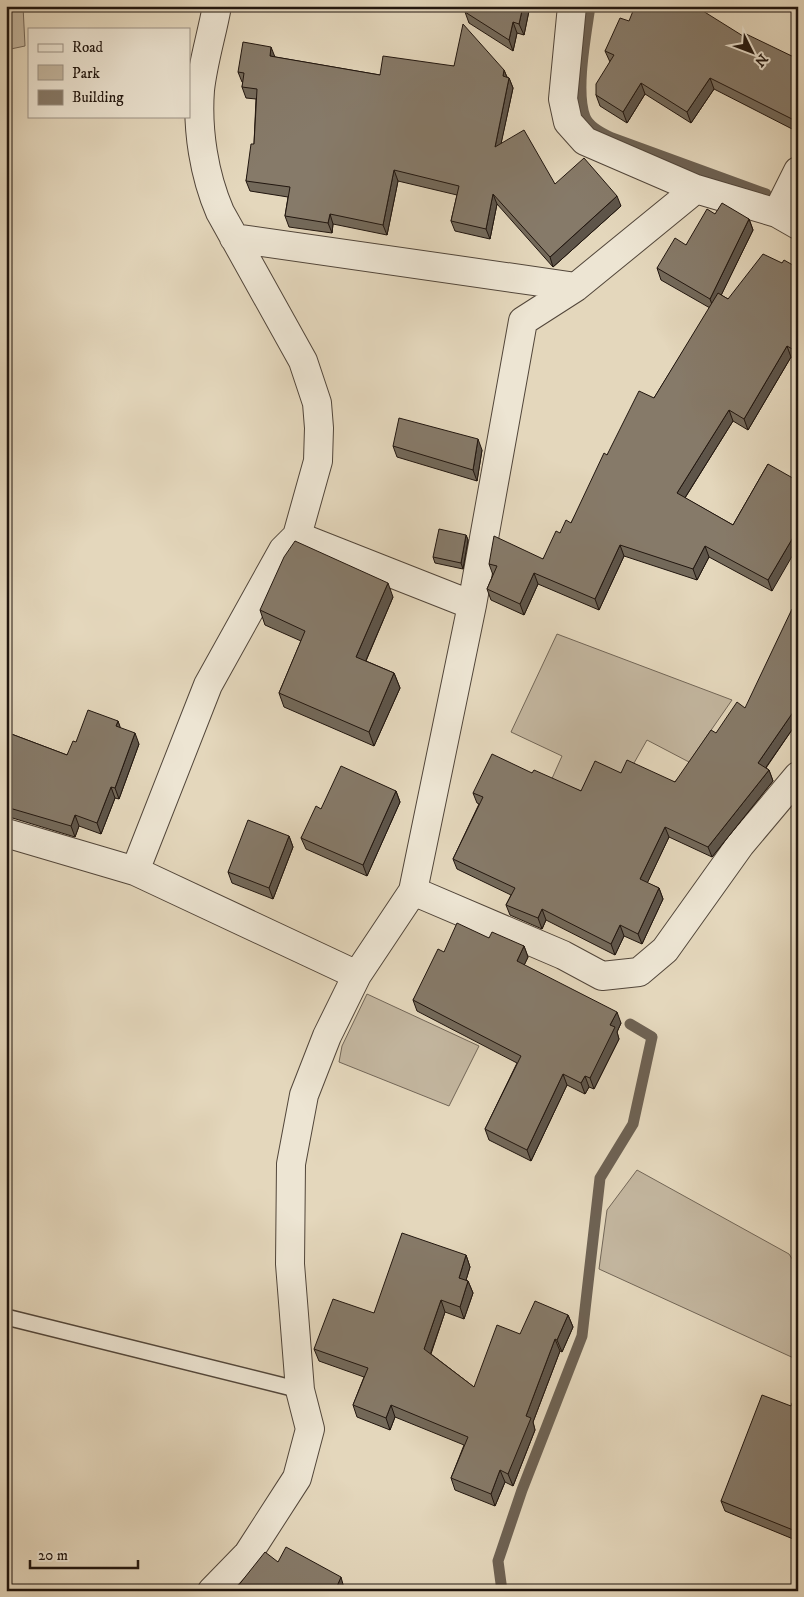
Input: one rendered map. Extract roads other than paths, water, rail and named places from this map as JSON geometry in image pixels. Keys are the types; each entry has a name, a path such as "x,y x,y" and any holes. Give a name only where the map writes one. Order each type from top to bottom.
{"street":[{"path":"135,871 208,685 283,550 297,536 318,462 317,403 303,361 234,238 210,189 204,164 200,90 217,6"},
{"path":"572,6 563,98 568,122 585,141 696,189 787,219 798,171"},
{"path":"212,1591 248,1554 297,1478 310,1429 300,1390 290,1251 291,1164 304,1095 327,1036 357,976 413,891 472,605 523,321 576,287 696,189"},
{"path":"234,238 576,287"},
{"path":"297,536 472,605"},
{"path":"413,891 563,955 602,976 639,972 665,950 740,845 798,776"},
{"path":"6,833 135,871 357,976"}],"lane":[{"path":"6,1317 300,1390"}],"waterway":[{"path":"590,6 581,78 582,106 587,121 593,127 612,138 766,194"},
{"path":"502,1591 498,1561 522,1490 582,1336 600,1178 633,1124 652,1037 630,1024"}]}
